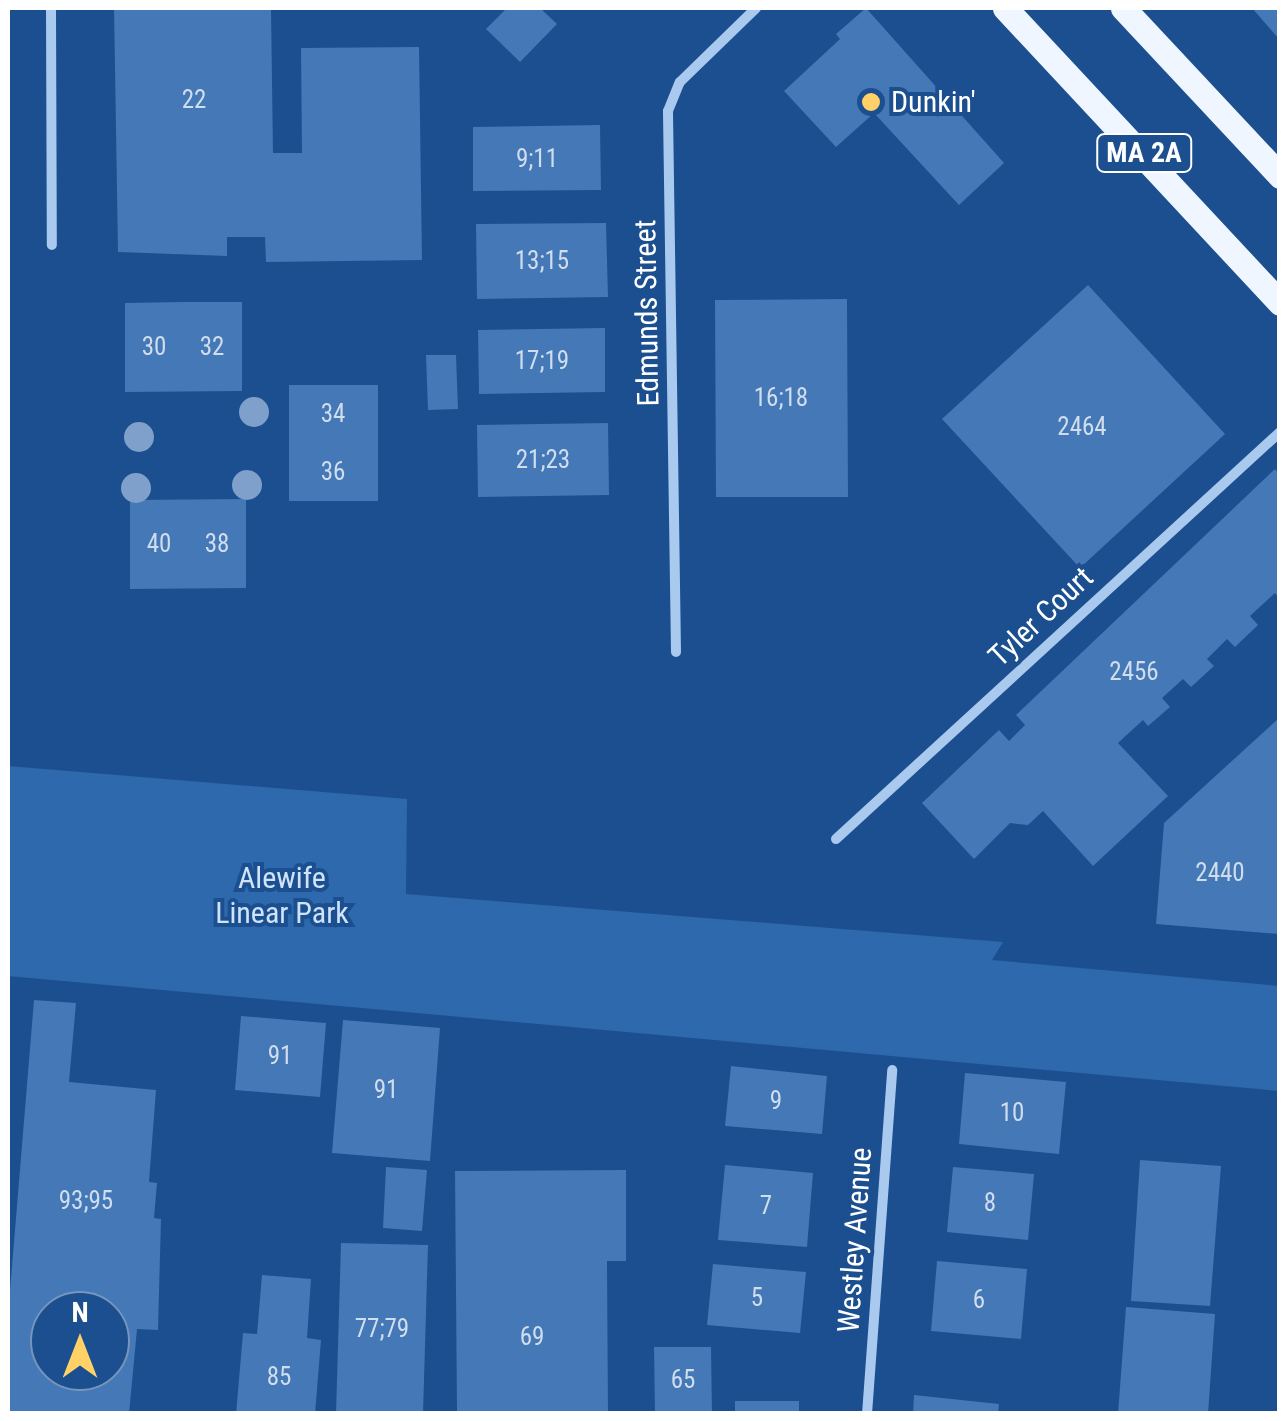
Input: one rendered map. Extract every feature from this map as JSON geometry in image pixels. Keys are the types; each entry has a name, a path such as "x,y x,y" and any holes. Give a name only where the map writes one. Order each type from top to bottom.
{"main road":[{"name":"MA 2A","path":"1123,8 1280,176"},
{"name":"MA 2A","path":"1010,9 1280,302"}],"street":[{"path":"51,8 52,245"},
{"name":"Edmunds Street","path":"676,652 668,111 680,82 756,8"},
{"name":"Tyler Court","path":"836,839 1280,432"},
{"name":"Westley Avenue","path":"867,1414 892,1070"}],"green space":[{"name":"Alewife Linear Park","path":"8,766 407,799 406,894 1003,942 992,960 1279,986 1279,1091 8,976"}],"building":[{"path":"114,8 271,8 273,153 302,153 301,48 419,47 422,260 266,262 265,237 227,237 227,256 118,252"},
{"path":"507,8 540,8 557,24 520,62 486,29"},
{"name":"Dunkin'","path":"866,8 1004,163 959,205 874,113 836,147 784,91 840,39 836,34"},
{"path":"1252,8 1279,8 1279,39"},
{"path":"600,125 601,190 473,191 473,127"},
{"path":"606,223 608,297 477,299 476,224"},
{"path":"1088,285 1225,434 1080,568 942,419"},
{"path":"847,299 848,497 716,497 715,300"},
{"path":"242,302 242,391 125,392 125,303"},
{"path":"605,328 605,392 479,394 478,330"},
{"path":"426,355 456,355 458,409 428,410"},
{"path":"289,385 378,385 378,501 289,501"},
{"path":"608,423 609,495 478,497 477,425"},
{"path":"1275,469 1279,474 1279,598 1275,593 1250,616 1258,625 1235,647 1227,639 1207,659 1214,666 1191,687 1183,679 1162,698 1170,707 1148,726 1143,720 1118,743 1168,796 1093,866 1043,811 1028,825 1010,823 974,859 922,803 999,730 1009,741 1025,725 1016,715"},
{"path":"246,499 246,588 130,589 130,500"},
{"path":"1279,718 1279,934 1156,924 1164,823"},
{"path":"34,1000 76,1003 69,1082 156,1090 149,1182 157,1183 154,1218 161,1219 158,1330 137,1329 129,1414 8,1414 8,1315"},
{"path":"241,1016 326,1023 320,1097 235,1090"},
{"path":"343,1020 440,1028 430,1161 332,1153"},
{"path":"731,1066 827,1076 822,1134 725,1126"},
{"path":"965,1073 1066,1082 1059,1154 959,1144"},
{"path":"1140,1160 1221,1166 1210,1306 1131,1301"},
{"path":"725,1165 813,1173 807,1247 718,1240"},
{"path":"386,1167 427,1170 422,1231 383,1228"},
{"path":"953,1167 1034,1174 1028,1240 947,1232"},
{"path":"626,1170 626,1261 607,1261 608,1414 457,1414 455,1171"},
{"path":"341,1243 428,1245 423,1414 336,1414"},
{"path":"937,1261 1027,1269 1021,1339 931,1331"},
{"path":"713,1264 806,1272 800,1333 707,1325"},
{"path":"262,1275 311,1279 307,1338 321,1340 315,1414 236,1414 243,1333 257,1334"},
{"path":"1126,1307 1215,1314 1208,1414 1118,1414"},
{"path":"654,1347 711,1347 712,1414 655,1414"},
{"path":"914,1395 999,1404 998,1414 913,1414"},
{"path":"735,1401 799,1401 799,1414 735,1414"}],"place":[{"name":"Dunkin'","path":"871,102"}]}
